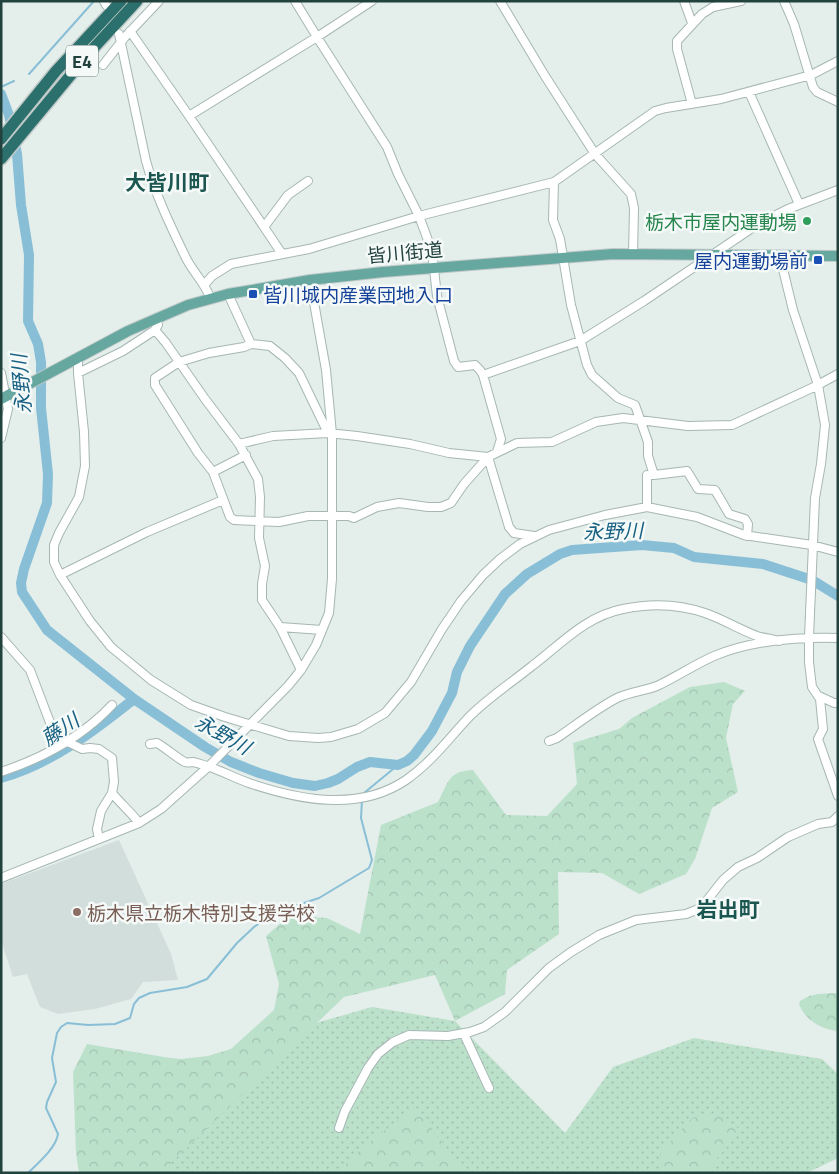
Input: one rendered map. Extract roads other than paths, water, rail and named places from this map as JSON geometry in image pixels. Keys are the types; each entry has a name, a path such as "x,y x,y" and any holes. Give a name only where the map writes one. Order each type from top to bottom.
{"highway":[{"name":"E4","path":"1,139 56,71 120,1"},
{"name":"E4","path":"1,159 89,53 137,1"}],"main road":[{"name":"皆川街道","path":"5,397 76,358 156,318 210,298 310,280 434,267 634,254 780,257 838,256"}],"street":[{"path":"103,65 120,38 130,31 159,1"},
{"path":"295,1 387,147 419,216 432,251 437,296 454,361 458,367 475,365 483,375 501,439 497,452"},
{"path":"190,116 372,1"},
{"path":"500,1 595,154 631,194 634,208 634,254"},
{"path":"684,1 692,23"},
{"path":"692,104 677,49 677,41 692,23 713,7 740,1"},
{"path":"784,1 811,75 813,87 817,92 838,102"},
{"path":"130,31 190,116 282,254"},
{"path":"120,38 151,179 187,260 205,284 210,298"},
{"path":"205,284 212,276 231,264 309,249 419,216 554,182 656,111 721,99 811,75 838,61"},
{"path":"749,92 799,204"},
{"path":"264,228 288,195 308,181"},
{"path":"554,182 553,220 560,239 562,258 587,365 592,375 618,398 635,404 648,442 648,456 654,475"},
{"path":"483,375 580,341 714,255 758,224 799,204 838,190"},
{"path":"780,257 793,310 818,385 825,425 815,498 812,545 809,637 812,687 819,696 838,704"},
{"path":"1,878 139,823 173,800 288,686 301,670 322,630 329,613 331,596 330,434 326,370 310,280"},
{"path":"228,294 251,344"},
{"path":"78,373 122,351 155,330 158,325 156,318"},
{"path":"155,330 240,444 258,479 260,497 259,538 265,566 262,600 280,627 301,670"},
{"path":"330,434 299,372 270,346 251,344 209,353 179,362 155,378 155,385 198,453 213,472 230,517 234,520 279,522 308,516 349,516 354,518 377,507 399,503 441,507 451,503 464,484 488,457 517,443 552,442 596,422 623,418 688,426 732,425 838,374"},
{"path":"76,358 85,466 79,497 54,545 54,562 60,575 90,621 111,647 152,680 191,705 248,726 289,736 318,738 344,734 374,720 385,713 411,682 461,601 500,559 534,536 572,522 646,508 697,517 724,529 747,536 812,545 838,552"},
{"path":"1,373 8,409 1,438"},
{"path":"240,444 273,436 330,434 357,436 410,444 449,453 488,457"},
{"path":"213,472 246,455"},
{"path":"488,457 509,527 514,533 534,536"},
{"path":"646,508 647,476 687,471 698,488 715,490 729,514 745,519 748,524 747,536"},
{"path":"60,575 147,532 223,500"},
{"path":"150,744 157,743 184,762 210,765 248,782 277,792 319,800 356,798 389,789 404,781 428,762 471,715 498,690 532,667 571,634 593,619 622,609 652,605 676,606 707,613 757,636 779,641"},
{"path":"280,627 322,630"},
{"path":"1,636 30,670 54,733 82,749 99,749 112,758 114,782 112,793 101,811 97,829 98,839"},
{"path":"549,741 617,698 659,685 688,668 717,655 754,645 779,641 809,637 838,638"},
{"path":"819,696 823,729 818,739 838,796"},
{"path":"1,772 47,754 95,722 112,705"},
{"path":"112,793 121,804 126,806 139,823"},
{"path":"339,1128 345,1111 368,1068 392,1042 409,1035 448,1036 464,1034 484,1027 505,1012 549,968 571,952 600,935 636,920 686,914 702,908 723,880 738,867 757,858 788,837 818,824 832,822 838,816"},
{"path":"464,1034 488,1088"}],"waterway":[{"path":"29,74 94,1"},
{"path":"1,87 14,81"},
{"name":"永野川","path":"1,94 9,115 17,154 21,205 29,255 28,321 38,344 41,362 41,408 48,474 47,503 24,569 21,583 22,592 47,630 134,699 205,747 231,762 259,773 293,783 315,786 338,779 357,767 370,762 398,765 407,761 414,755 432,731 452,693 457,672 470,646 505,594 527,574 560,554 572,550 642,545 674,548 694,557 763,564 812,580 838,596"},
{"name":"藤川","path":"1,778 19,772 55,755 88,734 134,699"},
{"path":"364,793 398,765"},
{"path":"28,1173 50,1150 57,1139 58,1134 46,1108 56,1082 52,1058 57,1033 61,1027 67,1023 88,1025 115,1024 130,1018 134,1004 139,998 150,993 187,987 207,979 237,943 268,917 319,898 369,868 372,860 361,818 362,800"}],"place":[{"name":"栃木市屋内運動場","path":"807,221"},
{"name":"屋内運動場前","path":"818,260"},
{"name":"皆川城内産業団地入口","path":"253,294"},
{"name":"栃木県立栃木特別支援学校","path":"77,912"}],"district":[{"name":"大皆川町","path":"167,182"},
{"name":"岩出町","path":"728,909"}]}
